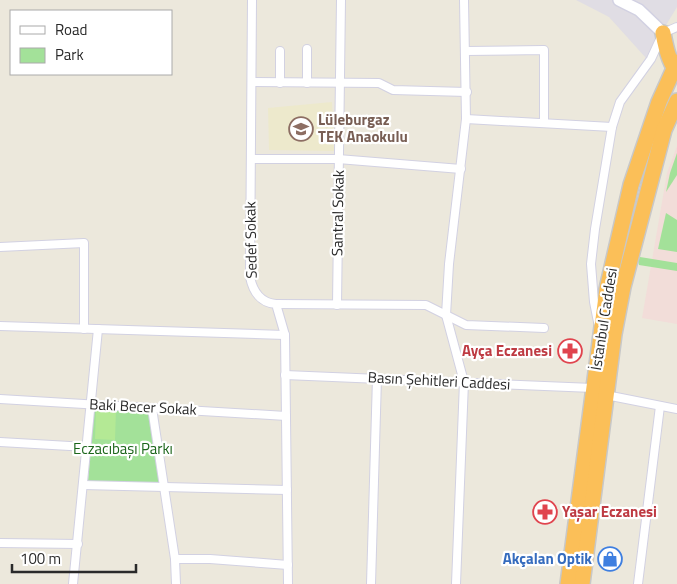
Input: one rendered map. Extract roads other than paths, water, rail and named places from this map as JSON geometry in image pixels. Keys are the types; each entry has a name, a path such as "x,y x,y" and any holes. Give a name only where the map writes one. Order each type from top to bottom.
{"highway":[{"path":"663,33 676,67"},
{"name":"İstanbul Caddesi","path":"582,584 600,391 600,336 607,289 631,184 659,102 676,67"},
{"name":"İstanbul Caddesi","path":"568,584 600,391 629,261 664,130 677,101"}],"street":[{"name":"Sedef Sokak","path":"252,0 250,277 258,295 266,302 276,304"},
{"name":"Santral Sokak","path":"337,305 341,0"},
{"path":"456,584 464,382 446,315 449,264 466,119 464,0"},
{"path":"619,0 639,10 663,33"},
{"path":"600,336 594,302 591,264 612,127 620,102 651,59 663,33 677,27"},
{"path":"307,49 308,83"},
{"path":"466,51 544,50 544,123"},
{"path":"280,51 280,83"},
{"path":"252,82 380,83 393,90 467,92"},
{"path":"466,119 612,127"},
{"path":"251,159 338,159 461,168"},
{"path":"0,247 84,243 84,329"},
{"path":"288,584 285,335 276,304 426,305 466,325 544,328"},
{"path":"0,326 285,335"},
{"path":"73,584 98,329"},
{"name":"Basın Şehitleri Caddesi","path":"285,375 464,382 600,391 677,409"},
{"path":"372,584 377,378"},
{"name":"Baki Becer Sokak","path":"0,399 286,416"},
{"path":"638,584 660,406"},
{"path":"152,408 175,558 176,584"},
{"path":"0,442 87,447"},
{"path":"83,485 287,490"},
{"path":"0,543 78,544"},
{"path":"175,558 288,565"}],"place":[{"name":"Lüleburgaz TEK Anaokulu","path":"301,129"},
{"name":"Ayça Eczanesi","path":"570,351"},
{"name":"Yaşar Eczanesi","path":"545,512"},
{"name":"Akçalan Optik","path":"610,559"}],"park label":[{"name":"Eczacıbaşı Parkı","path":"123,449"}]}
